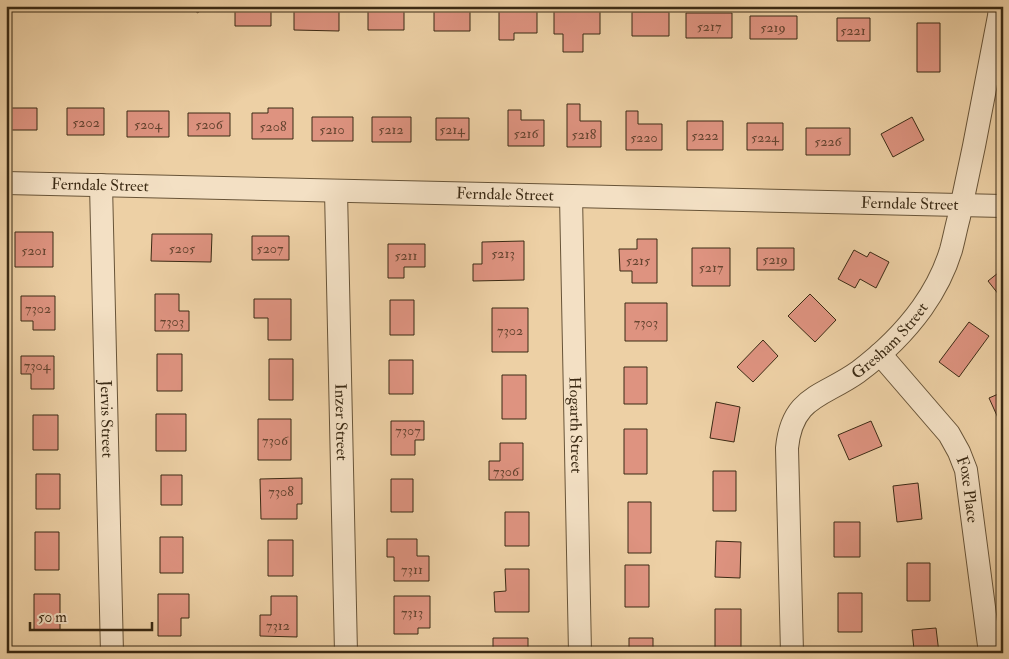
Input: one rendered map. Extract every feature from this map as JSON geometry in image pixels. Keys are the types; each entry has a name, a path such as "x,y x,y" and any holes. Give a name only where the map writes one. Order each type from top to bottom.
{"street":[{"name":"Gresham Street","path":"792,653 788,436 800,410 811,399 856,373 880,354 902,332 922,307 938,279 951,251 998,25 1000,6"},
{"name":"Ferndale Street","path":"6,183 1003,206"},
{"name":"Jervis Street","path":"101,185 112,653"},
{"name":"Inzer Street","path":"336,191 346,653"},
{"name":"Hogarth Street","path":"571,196 580,653"},
{"name":"Foxe Place","path":"880,354 949,434 966,470 990,653"}],"building":[{"path":"187,6 202,6 198,13"},
{"path":"235,6 271,6 271,26 235,26"},
{"path":"294,6 339,6 339,31 294,30"},
{"path":"368,7 404,7 404,30 368,30"},
{"path":"434,8 470,8 470,31 434,31"},
{"path":"499,9 537,9 537,33 514,33 514,40 499,40"},
{"path":"554,10 600,10 600,34 583,34 583,52 563,52 563,34 554,34"},
{"path":"632,12 669,12 669,36 632,36"},
{"path":"686,13 732,13 732,38 686,38"},
{"path":"750,16 797,16 797,39 750,39"},
{"path":"837,18 870,18 870,41 837,41"},
{"path":"917,23 940,23 940,72 917,72"},
{"path":"567,104 580,104 580,121 601,121 601,147 567,147"},
{"path":"6,108 37,108 37,130 6,130"},
{"path":"67,108 104,108 104,135 67,135"},
{"path":"268,108 293,108 293,139 252,139 252,113 268,113"},
{"path":"508,110 521,110 521,120 544,120 544,146 508,146"},
{"path":"127,111 169,111 169,137 127,137"},
{"path":"626,111 638,111 638,124 662,124 662,150 626,150"},
{"path":"188,113 230,113 230,136 188,136"},
{"path":"312,117 353,117 353,141 312,141"},
{"path":"372,117 411,117 411,142 372,142"},
{"path":"912,117 924,140 893,157 881,134"},
{"path":"436,118 469,118 469,140 436,140"},
{"path":"687,121 723,121 723,150 687,150"},
{"path":"747,123 783,123 783,150 747,150"},
{"path":"806,128 850,128 850,155 806,155"},
{"path":"15,232 53,232 53,267 15,267"},
{"path":"152,234 212,234 211,262 151,261"},
{"path":"252,236 289,236 289,260 252,260"},
{"path":"637,239 657,239 657,283 632,283 632,271 620,271 619,249 637,249"},
{"path":"524,241 524,280 473,281 473,264 482,264 482,242"},
{"path":"388,244 425,244 425,267 404,267 404,278 388,278"},
{"path":"692,248 730,248 730,286 692,286"},
{"path":"757,248 794,248 794,270 757,270"},
{"path":"854,250 867,257 870,252 889,262 876,288 860,279 855,288 838,279"},
{"path":"1003,269 1003,300 988,281"},
{"path":"155,294 179,294 179,311 189,311 189,331 155,331"},
{"path":"810,294 836,320 815,342 788,316"},
{"path":"21,296 55,296 55,330 33,330 33,321 21,321"},
{"path":"254,299 291,299 291,340 268,340 268,318 254,318"},
{"path":"390,300 414,300 414,335 390,335"},
{"path":"625,303 667,303 667,341 625,341"},
{"path":"492,308 528,308 528,352 492,352"},
{"path":"969,322 989,336 959,377 939,362"},
{"path":"763,340 778,356 753,382 737,367"},
{"path":"157,354 182,354 182,391 157,391"},
{"path":"21,356 54,356 54,389 31,389 31,374 21,374"},
{"path":"269,359 293,359 293,400 269,400"},
{"path":"389,360 413,360 413,394 389,394"},
{"path":"624,367 647,367 647,404 624,404"},
{"path":"502,375 526,375 526,419 502,419"},
{"path":"1003,392 1003,429 989,398"},
{"path":"716,402 740,407 734,442 710,438"},
{"path":"156,414 186,414 186,451 156,451"},
{"path":"33,415 58,415 58,450 33,450"},
{"path":"258,419 291,419 291,460 258,460"},
{"path":"391,421 424,421 424,440 415,440 415,455 391,455"},
{"path":"871,421 882,446 849,460 838,435"},
{"path":"624,429 647,429 647,474 624,474"},
{"path":"500,443 523,443 523,480 489,480 489,461 500,461"},
{"path":"713,471 736,471 736,511 713,511"},
{"path":"36,474 60,474 60,509 36,509"},
{"path":"161,475 182,475 182,505 161,505"},
{"path":"302,478 302,504 297,504 297,519 261,519 260,479"},
{"path":"391,479 413,479 413,512 391,512"},
{"path":"918,483 922,519 897,522 893,486"},
{"path":"628,502 651,502 651,553 628,553"},
{"path":"505,512 529,512 529,546 505,546"},
{"path":"834,522 860,522 860,557 834,557"},
{"path":"35,532 59,532 59,570 35,570"},
{"path":"160,537 183,537 183,573 160,573"},
{"path":"387,539 417,539 417,556 429,556 429,581 394,581 394,557 387,557"},
{"path":"268,540 293,540 293,576 268,576"},
{"path":"716,541 741,542 740,578 715,577"},
{"path":"907,563 930,563 930,601 907,601"},
{"path":"625,565 649,565 649,607 625,607"},
{"path":"505,569 529,569 529,612 495,612 494,592 506,591"},
{"path":"838,593 862,593 862,632 838,632"},
{"path":"34,594 60,594 60,630 34,630"},
{"path":"158,594 189,594 189,618 181,618 181,636 158,636"},
{"path":"271,596 297,596 297,637 260,636 260,615 271,615"},
{"path":"394,596 430,596 430,628 418,628 418,634 394,634"},
{"path":"715,609 741,609 741,653 715,653"},
{"path":"936,628 939,653 908,653 908,651 914,650 912,630"},
{"path":"493,638 528,638 528,653 493,653"},
{"path":"629,638 653,638 653,653 629,653"}]}
